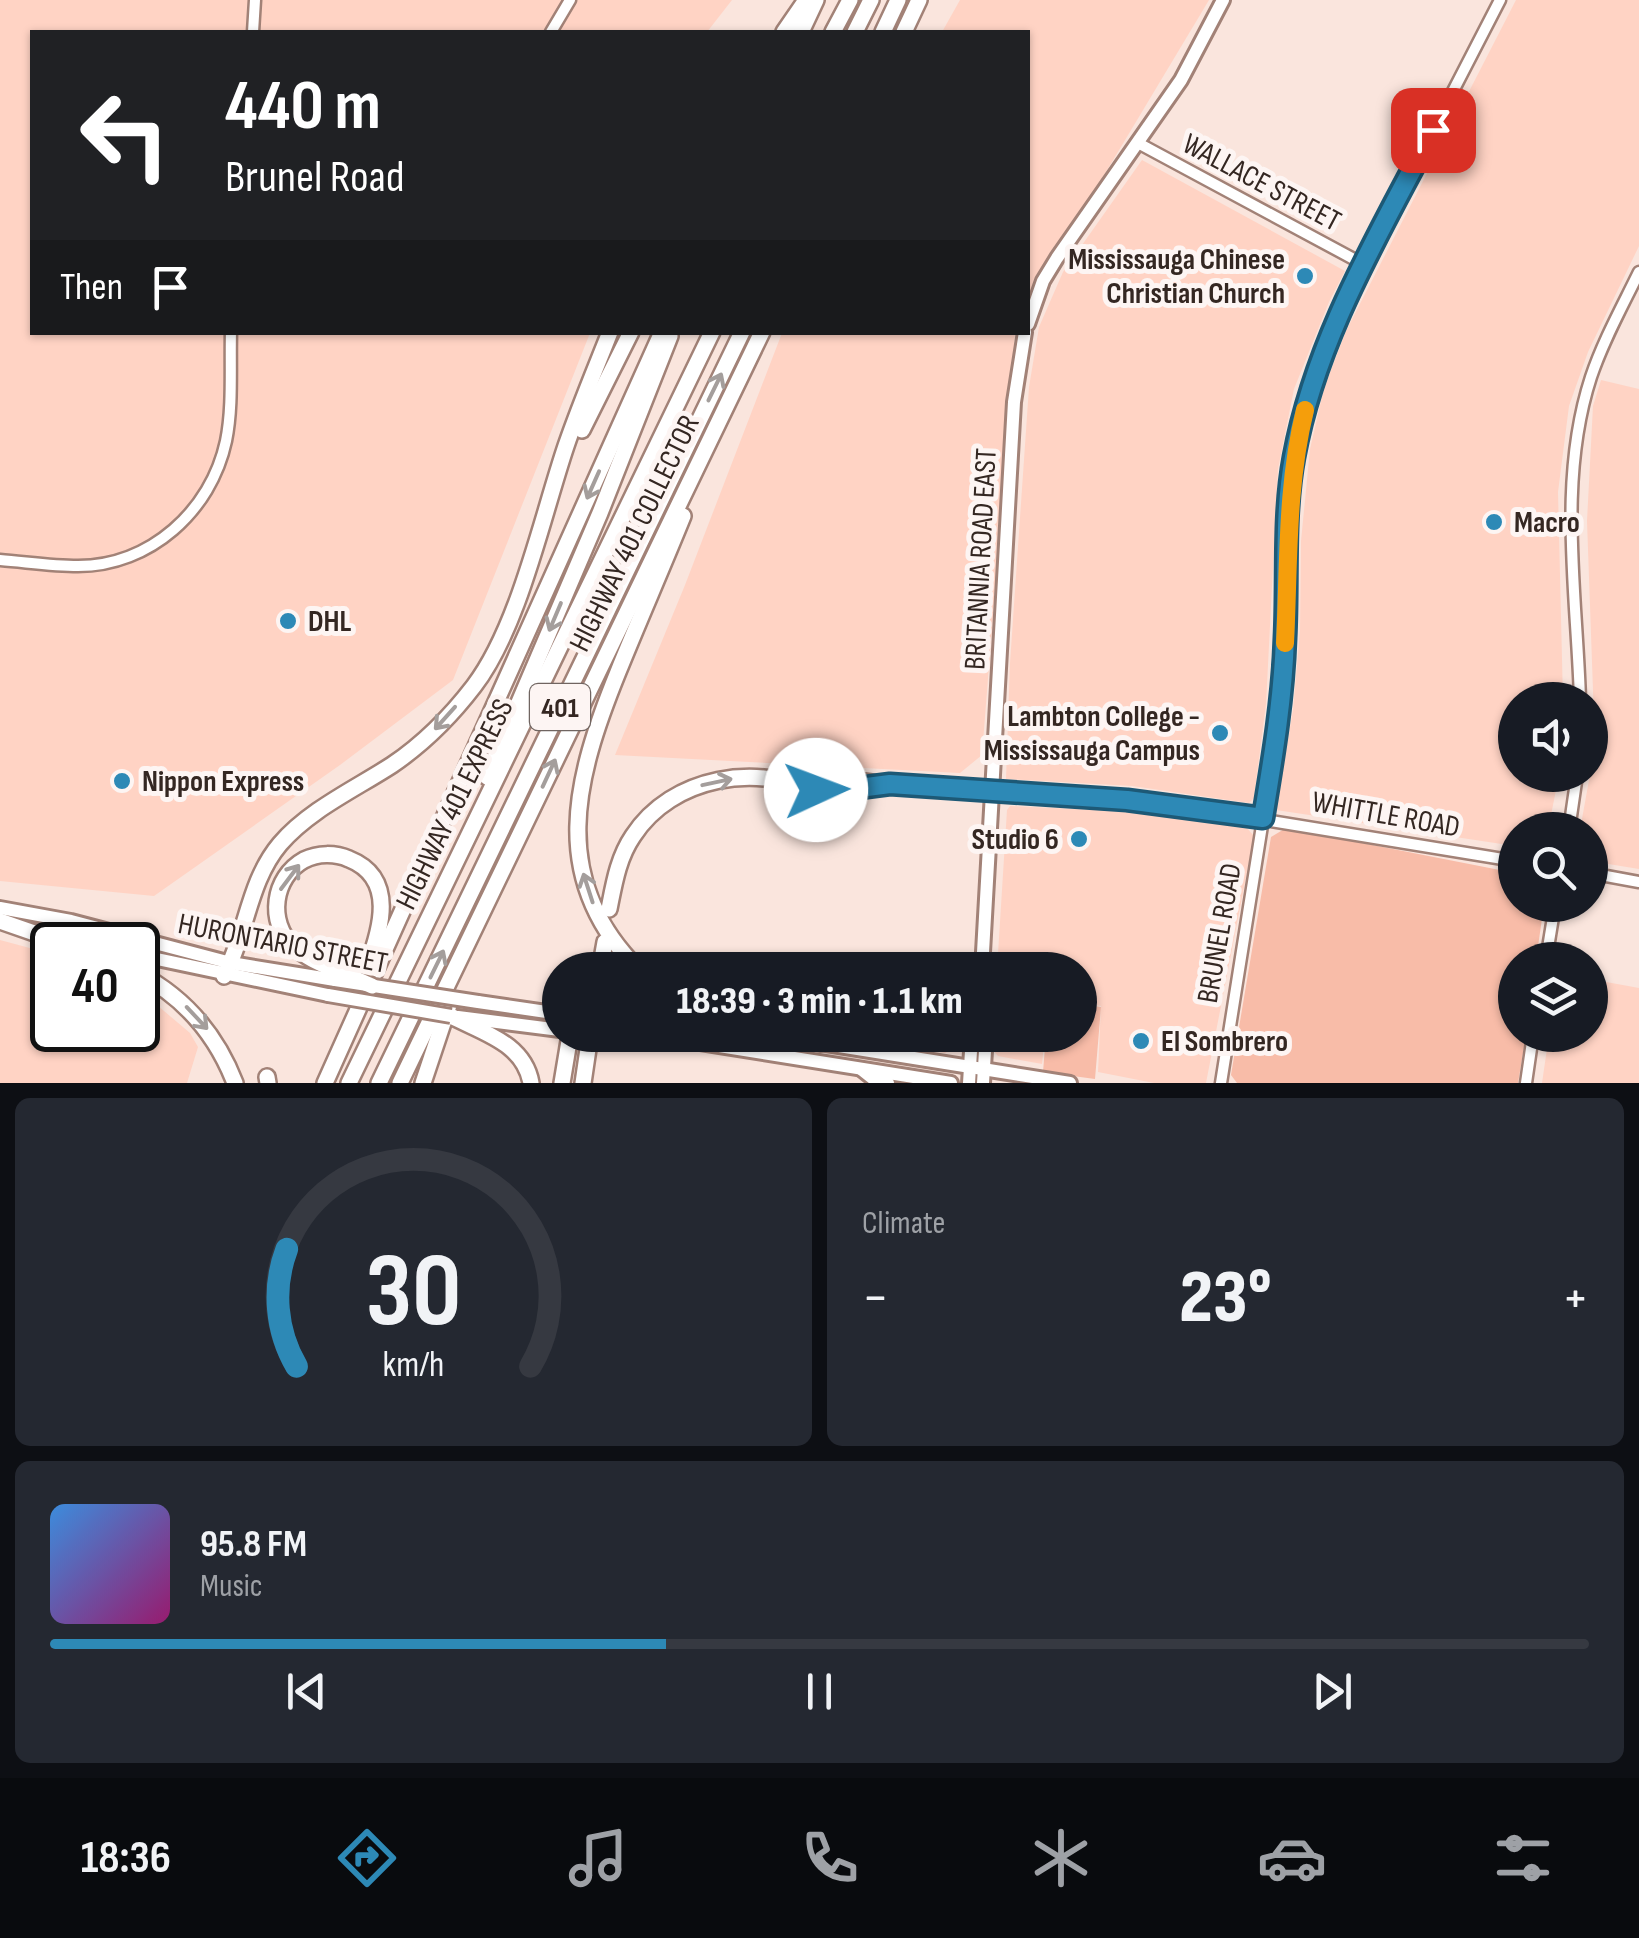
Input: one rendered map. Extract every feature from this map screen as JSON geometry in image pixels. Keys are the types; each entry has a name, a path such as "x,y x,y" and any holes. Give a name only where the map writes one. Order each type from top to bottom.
{"highway":[{"path":"785,30 806,0"},
{"path":"802,30 816,0"},
{"path":"835,30 850,0"},
{"path":"856,30 871,0"},
{"path":"884,30 898,0"},
{"path":"905,30 919,0"},
{"path":"228,969 253,892 282,842 301,824 396,762 435,730 474,686 500,638 566,445 609,335"},
{"path":"546,511 595,401 630,335"},
{"name":"HIGHWAY 401 COLLECTOR","path":"326,1079 661,335"},
{"path":"419,939 600,513 670,335"},
{"name":"HIGHWAY 401 EXPRESS","path":"349,1083 711,335"},
{"name":"HIGHWAY 401 EXPRESS","path":"380,1083 741,335"},
{"name":"HIGHWAY 401 COLLECTOR","path":"400,1083 761,335"},
{"path":"624,952 610,936 588,891 576,829 580,784 601,714 724,413"},
{"path":"609,909 625,848 650,815 677,796 704,784 733,778 790,781 820,794"},
{"path":"326,1079 339,1035 376,943 383,910 380,890 363,866 337,855 304,860 285,878 276,908 278,922 294,948 338,976 372,986"},
{"path":"0,921 30,931"},
{"path":"603,952 605,942"},
{"path":"423,1083 461,971 462,955"},
{"path":"160,985 197,1017 218,1045 235,1083"},
{"path":"451,1016 516,1052 531,1083"},
{"path":"562,1083 567,1052"},
{"path":"583,1083 587,1052"}],"main road":[{"path":"1030,319 1057,258 1181,80 1223,0"},
{"name":"BRITANNIA ROAD EAST","path":"983,952 1014,402 1025,335"},
{"name":"HURONTARIO STREET","path":"0,908 70,920 328,995 451,1016"},
{"path":"0,921 30,928"},
{"name":"HURONTARIO STREET","path":"160,959 228,969 338,976"},
{"name":"HURONTARIO STREET","path":"372,986 542,1011"},
{"path":"468,1022 542,1028"},
{"path":"760,1052 950,1083"},
{"path":"865,1052 976,1077 1070,1083"},
{"path":"974,1052 976,1077"},
{"path":"976,1077 982,1052"},
{"path":"859,1067 876,1081 888,1083"}],"street":[{"path":"253,30 255,0"},
{"path":"552,30 570,0"},
{"name":"BRUNEL ROAD","path":"1221,1083 1282,700 1288,507 1294,459 1313,378 1363,264 1500,0"},
{"name":"WALLACE STREET","path":"1138,144 1363,264"},
{"path":"1579,682 1572,505 1577,440 1590,381 1639,272"},
{"path":"0,560 81,566 128,556 169,535 200,504 216,474 227,439 231,335"},
{"path":"830,764 844,770 849,782 844,793 830,798 820,794 815,780 820,769 830,764"},
{"name":"WHITTLE ROAD","path":"844,770 854,778 890,784 1127,800 1263,818 1498,858"},
{"name":"WHITTLE ROAD","path":"844,793 890,784"},
{"path":"1608,877 1639,882"},
{"path":"1526,1083 1531,1052"}],"shaded area":[{"path":"0,0 732,0 709,30 30,30 30,335 589,335 453,680 154,896 0,881"},
{"path":"960,0 1209,0 1030,299 1030,30 943,30"},
{"path":"1516,0 1639,0 1639,246 1588,352 1569,406 1558,492 1563,682 1498,682 1498,792 1556,792 1552,812 1498,812 1498,843 1276,810 1293,710 1300,631 1301,541 1310,449 1324,388 1346,331"},
{"path":"1142,160 1345,271 1294,389 1278,469 1266,704 1254,798 1249,803 1132,786 1006,779 1029,387 1039,327 1063,272"},
{"path":"781,335 1015,335 982,755 960,773 615,755"},
{"path":"1601,380 1639,389 1639,869 1608,864 1608,812 1583,812 1587,792 1608,792 1608,682 1593,682 1587,521 1593,406"},
{"path":"1010,806 1117,811 1246,827 1254,836 1206,1083 1154,1083 1098,1072 1101,1006 1097,1005 1097,952 998,952"},
{"path":"1286,828 1498,870 1498,922 1542,922 1539,942 1498,942 1498,1052 1523,1052 1518,1083 1237,1083 1231,1075 1271,837"},
{"path":"0,940 30,948 30,1052 160,1052 160,1008 190,1033 198,1047 187,1083 0,1083"},
{"path":"1608,982 1639,988 1639,1083 1542,1083 1547,1052 1608,1052"},
{"path":"1097,1006 1101,1007 1095,1079 1043,1072 1045,1052 1097,1052"},
{"path":"995,1052 1043,1052 1042,1064 998,1056"}],"slow traffic":[{"path":"1285,643 1288,507 1305,410"}],"place":[{"name":"Mississauga Chinese Christian Church","path":"1305,276"},
{"name":"Macro","path":"1494,522"},
{"name":"DHL","path":"288,621"},
{"name":"Lambton College - Mississauga Campus","path":"1220,733"},
{"name":"Nippon Express","path":"122,781"},
{"name":"Studio 6","path":"1079,839"},
{"name":"El Sombrero","path":"1141,1041"}],"route":[{"path":"816,790 830,798 859,788 890,784 992,790 1167,804 1263,818 1282,700 1288,507 1294,459 1313,378 1332,328 1433,130"}]}
